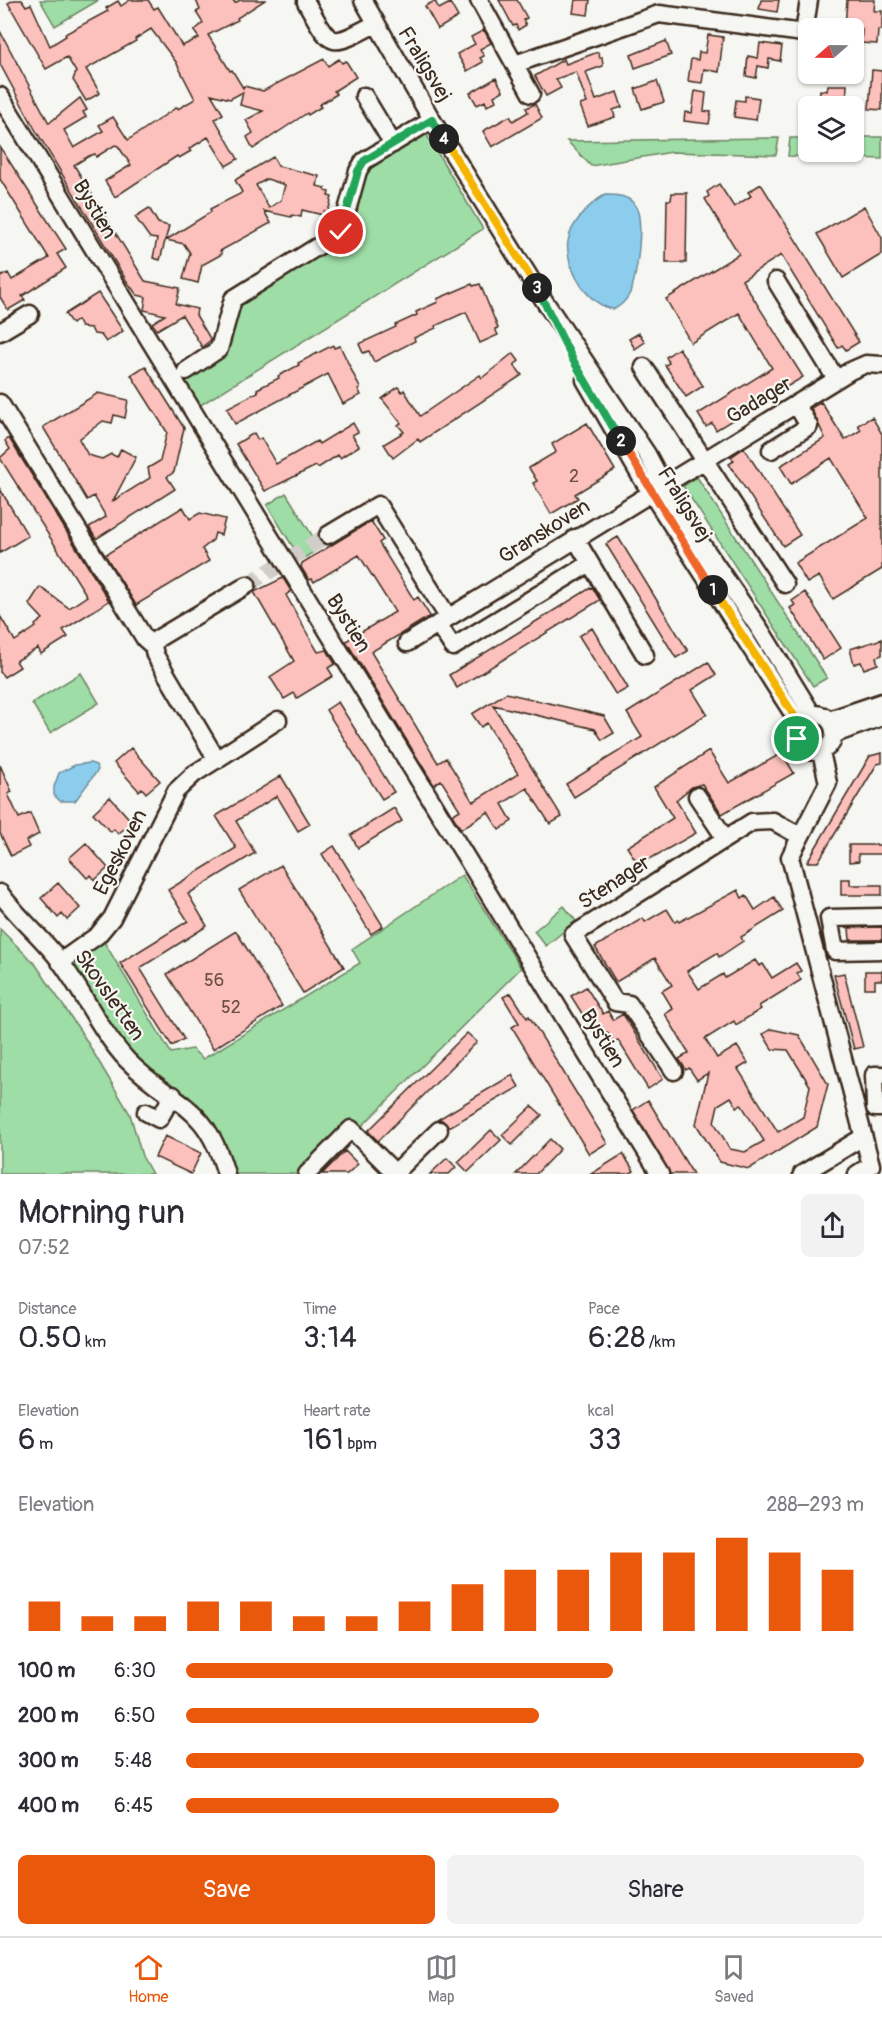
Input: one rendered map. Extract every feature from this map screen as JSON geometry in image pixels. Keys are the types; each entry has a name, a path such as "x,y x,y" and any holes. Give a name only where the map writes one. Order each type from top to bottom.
{"street":[{"name":"Fraligsvej","path":"363,0 432,120 546,302 573,360 658,488 671,500 807,703 805,718"},
{"path":"479,0 531,94"},
{"path":"514,64 658,14 804,33 809,0"},
{"path":"306,2 324,34 334,41 342,42 375,24"},
{"name":"Bystien","path":"0,96 660,1174"},
{"path":"364,96 393,144"},
{"path":"186,371 219,349 233,299 341,232 358,171 364,161 432,120"},
{"path":"776,281 836,379"},
{"path":"0,332 30,314"},
{"name":"Gadager","path":"658,488 836,379 866,364 882,364"},
{"path":"644,367 785,584"},
{"path":"0,403 145,639 153,646 155,655 217,760"},
{"path":"771,450 809,426 796,404"},
{"name":"Granskoven","path":"408,643 658,488"},
{"path":"328,536 378,505 443,620 453,647 590,563"},
{"path":"575,538 645,655"},
{"path":"153,646 158,639 247,585"},
{"path":"832,727 882,702"},
{"path":"821,715 832,727 831,745 821,752 808,751 798,743 796,731 805,718 821,715"},
{"path":"832,727 882,717"},
{"name":"Egeskoven","path":"60,962 98,934 111,918 176,791 194,774 278,720"},
{"path":"821,752 828,783 790,857 871,1165 857,1174"},
{"path":"696,796 725,838"},
{"name":"Stenager","path":"674,1071 629,1004 615,1002 573,935 752,822 773,821 800,836"},
{"name":"Skovsletten","path":"0,893 60,962 110,1039 128,1060 202,1121 219,1150 226,1174"},
{"path":"882,917 829,918 830,935 835,951 882,950"},
{"path":"811,938 830,935"},
{"path":"852,1091 878,1082 875,1108 882,1108"},
{"path":"158,1119 173,1095"},
{"path":"307,1174 351,1129 396,1173 439,1130"},
{"path":"802,1174 863,1137"}],"green space":[{"path":"40,0 99,0 55,26"},
{"path":"425,132 483,229 199,406 182,379 221,357 238,304 341,241 367,171"},
{"path":"864,137 882,137 882,159 864,158"},
{"path":"779,138 776,155 672,152 591,166 567,141"},
{"path":"790,138 798,138 798,156 788,156"},
{"path":"697,477 827,678 813,686 683,486"},
{"path":"286,493 320,548 301,560 267,505"},
{"path":"81,673 99,703 50,733 32,703"},
{"path":"462,875 521,968 360,1128 300,1174 232,1174 221,1138 198,1104 151,1072 123,1046 71,964 103,940 171,1053 192,1049 203,1059 360,963 352,949"},
{"path":"564,906 576,921 546,946 534,931"},
{"path":"0,929 36,965 83,1035 130,1114 142,1156 152,1174 0,1174"}],"water":[{"path":"605,195 622,196 635,205 638,212 640,235 633,285 625,301 614,309 595,301 587,293 574,273 568,251 568,241 573,227 587,208"},
{"path":"90,763 96,765 98,770 75,801 60,801 54,795 59,773 75,765"}],"building":[{"path":"22,0 26,6 31,4 50,46 66,36 65,34 108,11 106,8 118,1 121,6 130,0 148,0 154,9 158,7 182,46 199,38 194,31 203,23 196,12 200,10 196,0 233,0 235,3 240,0 265,0 237,18 238,20 208,35 243,88 244,86 263,91 324,59 328,66 339,59 342,63 346,61 356,77 334,91 337,94 319,105 321,107 308,115 307,113 253,149 247,137 253,133 246,120 263,111 240,105 243,92 230,99 211,94 223,114 215,119 238,159 226,166 208,137 189,149 191,151 179,158 177,156 115,197 105,181 131,165 118,146 115,145 96,157 95,154 89,156 74,165 145,281 180,288 176,304 197,309 196,315 211,340 202,347 182,315 157,330 152,323 165,315 144,310 146,297 137,295 126,280 36,131 0,64 0,31 49,123 80,98 87,110 83,112 86,117 64,130 74,148 103,131 99,125 113,117 128,140 177,107 178,109 195,99 176,62 151,29 135,39 136,41 86,69 100,93 86,101 73,80 76,72 67,57 46,69 8,3"},
{"path":"499,0 517,0 527,18 523,20 526,25 518,30 516,25 513,26"},
{"path":"575,0 590,0 588,15 573,13"},
{"path":"761,0 779,0 777,12 759,9"},
{"path":"847,0 875,0 874,11 882,11 882,30 878,30 877,44 864,43 864,18 846,18"},
{"path":"435,1 439,9 450,3 458,17 438,29 425,6"},
{"path":"484,30 491,43 480,49 484,56 480,58 483,62 467,71 457,54 475,44 471,37"},
{"path":"708,35 723,37 719,72 704,69 702,83 688,81 691,59 698,60 699,52 705,53"},
{"path":"666,41 671,55 635,68 631,55"},
{"path":"760,43 782,46 780,61 769,59 768,68 758,66 756,78 746,76 748,56 758,58"},
{"path":"598,52 600,58 602,57 603,66 586,72 596,100 617,92 622,107 613,110 615,117 588,126 580,105 587,103 576,72 556,79 561,88 546,96 535,76 564,59 566,64"},
{"path":"872,70 882,71 882,110 869,109"},
{"path":"496,78 503,91 494,96 496,101 487,106 485,101 477,105 470,93"},
{"path":"657,81 664,102 642,109 635,89"},
{"path":"828,85 847,85 846,96 820,96 820,90 827,91"},
{"path":"695,91 706,93 704,111 711,112 709,124 684,121 685,112 692,113"},
{"path":"745,96 759,98 756,120 734,117 736,100 745,101"},
{"path":"535,104 542,118 492,147 483,131 510,116 513,121 528,112 526,108"},
{"path":"0,147 66,249 57,254 66,268 22,296 25,300 8,310 0,297 0,277 8,273 12,280 49,258 0,179"},
{"path":"273,157 278,166 319,176 317,186 325,188 325,191 329,192 328,196 332,197 328,212 324,211 323,215 302,210 301,217 292,215 291,217 264,211 271,223 220,251 222,254 202,265 198,283 183,279 190,253 184,244 166,240 211,212 210,209 240,194 242,192 235,180","holes":["267,179 285,185 281,200 269,208 256,185"]},
{"path":"719,184 734,207 751,196 748,192 761,184 859,342 846,350 842,345 838,348 781,255 742,280 803,377 716,430 712,423 706,427 698,414 772,368 739,313 691,343 666,299 739,254 705,199 709,196 707,192"},
{"path":"672,193 687,193 686,263 666,263 667,200 671,200"},
{"path":"864,206 882,238 882,254 843,278 817,234"},
{"path":"149,208 158,223 169,226 160,260 153,258 157,239 150,238 135,217"},
{"path":"472,284 473,286 480,284 498,328 495,329 498,335 480,343 466,312 435,326 436,328 414,338 415,341 374,362 369,351 363,353 359,344 417,315 416,312 438,302 437,299"},
{"path":"98,293 123,331 106,342 101,335 94,334 91,328 81,327 77,320 72,324 65,314"},
{"path":"639,333 645,342 635,349 629,339"},
{"path":"333,345 334,348 340,346 360,388 358,389 361,395 343,404 328,374 235,424 227,408 258,392 257,389 279,378 278,376 299,365 298,363"},
{"path":"679,348 703,386 686,397 665,365 669,363 666,357"},
{"path":"513,353 519,361 514,365 522,375 420,442 418,439 393,458 384,444 404,432 398,425 401,423 382,399 398,387 402,392 404,390 420,416 480,375 482,378"},
{"path":"145,366 184,428 174,472 167,477 175,489 96,539 89,527 106,517 94,496 87,500 43,427 98,393 128,400 125,418 114,415 112,423 103,421 79,439 88,455 102,459 111,454 117,457 121,449 136,457 113,501 150,478 148,468 160,461 167,432 131,375"},
{"path":"821,402 845,440 861,430 858,425 872,417 882,434 882,569 833,599 819,576 807,583 795,563 868,518 831,458 791,484 780,466 825,438 811,408"},
{"path":"353,423 358,432 352,435 359,446 340,458 338,455 318,468 316,466 265,491 236,444 254,433 258,440 261,438 276,464 317,441 319,444"},
{"path":"587,423 615,470 575,494 578,498 551,514 533,483 537,481 529,468 556,452 552,444"},
{"path":"9,438 109,601 63,630 68,637 41,654 38,648 16,661 20,667 4,677 0,672 0,616 15,641 36,627 35,625 43,619 29,604 40,587 69,608 87,596 0,458 10,449 5,441"},
{"path":"744,448 800,535 783,546 729,464 734,461 731,457"},
{"path":"0,489 28,536 0,553"},
{"path":"183,507 190,519 200,513 225,519 221,535 215,533 213,540 202,549 209,561 136,605 105,555"},
{"path":"371,521 383,540 379,543 414,600 418,597 430,616 371,652 438,763 446,758 473,802 518,774 487,723 481,727 472,714 506,693 604,716 614,733 602,740 595,729 493,705 562,817 550,824 527,788 502,804 512,821 499,830 488,812 461,829 452,815 460,810 441,780 434,785 346,641 395,612 359,555 314,582 312,579 309,580 301,567 302,563"},
{"path":"618,537 688,651 676,658 606,544"},
{"path":"283,578 291,591 286,595 318,652 327,650 335,664 328,668 333,676 297,698 294,693 284,699 270,677 294,661 254,592"},
{"path":"592,587 600,600 457,688 449,675"},
{"path":"805,592 841,648 823,660 790,608 795,605 792,601"},
{"path":"592,628 628,688 616,695 579,636"},
{"path":"882,639 882,655 876,657 878,664 864,669 861,662 854,664 850,649"},
{"path":"708,662 716,675 692,690 707,714 574,797 566,784 642,737 627,713"},
{"path":"338,702 394,792 382,799 326,710"},
{"path":"131,748 160,781 146,793 142,788 139,791 114,763"},
{"path":"709,751 729,783 782,753 794,773 722,814 702,784 692,787 676,800 696,833 639,865 627,847 673,818 654,787"},
{"path":"882,753 882,763 877,764 818,862 807,862 870,756"},
{"path":"0,765 12,792 8,794 19,818 30,813 39,834 26,841 29,847 11,856 0,833"},
{"path":"281,776 310,824 298,831 277,796 236,821 255,853 188,894 207,926 140,968 184,1039 172,1046 120,963 188,921 168,890 236,848 216,816"},
{"path":"110,797 132,822 118,834 114,829 111,832 93,813"},
{"path":"394,808 402,821 358,848 351,835"},
{"path":"86,843 108,868 95,880 91,875 87,878 69,858"},
{"path":"849,845 882,845 882,854 858,854 859,861 849,862"},
{"path":"334,846 383,926 371,934 322,854"},
{"path":"281,865 344,967 303,993 239,890"},
{"path":"841,879 850,879 850,885 882,885 882,895 841,895"},
{"path":"58,883 80,908 67,920 62,914 58,918 41,898"},
{"path":"738,890 742,898 746,895 755,910 774,897 783,911 741,937 743,941 719,957 717,953 687,971 699,989 723,974 725,978 755,960 759,966 763,964 772,978 796,963 801,971 797,973 801,980 759,1006 761,1009 736,1025 734,1021 705,1039 717,1058 737,1046 748,1063 738,1069 778,1132 803,1117 810,1086 788,1050 772,1049 763,1034 771,1029 799,1035 828,1084 817,1127 749,1169 720,1162 696,1124 708,1073 697,1080 689,1068 686,1070 679,1059 689,1053 665,1014 673,1009 662,991 672,985 655,958 616,982 595,947 643,918 645,922 667,909 675,922 678,920 679,922","holes":["731,1097 737,1107 741,1104 764,1141 745,1152 730,1149 714,1122 718,1105"]},
{"path":"882,927 882,940 850,940 849,928"},
{"path":"236,931 282,1006 213,1049 167,974"},
{"path":"865,971 882,971 882,980 875,980 875,988 865,988"},
{"path":"844,973 863,1047 854,1049 834,975"},
{"path":"586,987 603,1014 608,1011 613,1020 623,1014 663,1079 648,1089 618,1040 614,1042 607,1032 600,1037 596,1029 593,1031 571,996"},
{"path":"511,993 527,1018 529,1016 607,1143 589,1154 512,1027 519,1023 503,997"},
{"path":"467,1033 477,1042 378,1141 368,1131"},
{"path":"512,1075 519,1087 449,1127 442,1120 437,1120"},
{"path":"648,1100 693,1174 670,1174 633,1110"},
{"path":"532,1106 542,1115 512,1145 502,1135"},
{"path":"491,1130 501,1140 468,1172 458,1162"},
{"path":"165,1136 201,1153 191,1174 155,1157"},
{"path":"550,1139 560,1149 536,1174 516,1174"},
{"path":"345,1151 358,1164 347,1174 322,1174"},
{"path":"623,1154 634,1171 629,1174 591,1174"},
{"path":"447,1158 456,1167 449,1174 430,1174"}],"tunnel":[{"path":"247,585 328,535"}],"route":[{"path":"341,232 358,171 364,161 432,120 546,302 573,360 641,477 799,723 796,731 797,739"}]}
